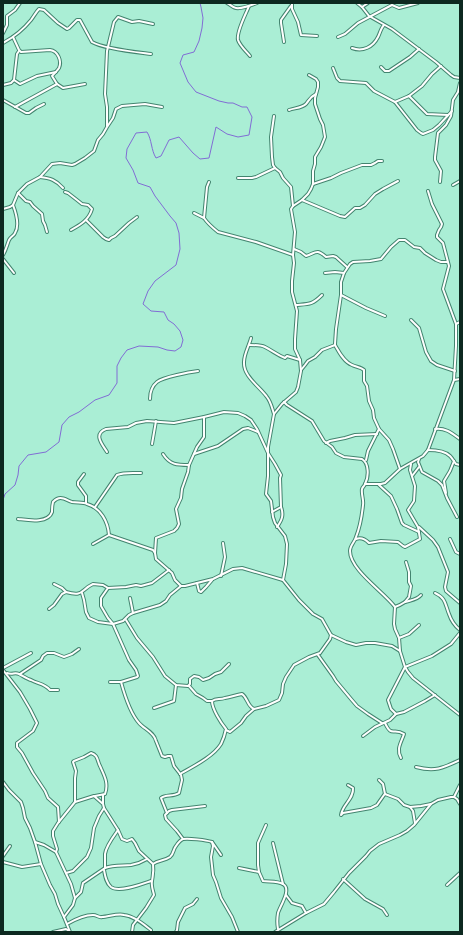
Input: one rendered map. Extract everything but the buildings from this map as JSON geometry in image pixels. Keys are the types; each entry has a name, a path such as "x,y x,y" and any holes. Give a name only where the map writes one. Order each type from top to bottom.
{"street":[{"path":"3,33 7,25 7,16 15,10 20,3"},
{"path":"227,3 236,8 257,3"},
{"path":"284,42 281,20 292,3"},
{"path":"357,3 369,16 392,29 451,75 460,78"},
{"path":"362,7 368,3"},
{"path":"338,37 345,34 369,16 392,5 399,8 418,3"},
{"path":"249,6 238,36 240,44 250,56"},
{"path":"291,6 298,22 301,35 317,36"},
{"path":"3,43 26,26 37,10 41,9 67,29 77,20 80,20 92,42 95,44 151,54"},
{"path":"107,127 106,94 108,47 114,22 118,17 132,22 139,21 153,24"},
{"path":"352,48 360,50 372,45 377,39 381,28 384,25"},
{"path":"13,37 19,50 24,52 54,50 60,61 57,72 52,76 57,84 63,88 85,84"},
{"path":"381,67 385,71 389,71 419,49"},
{"path":"3,85 11,83 14,80 17,54 19,50"},
{"path":"395,102 409,96 422,86 441,66"},
{"path":"333,68 337,78 340,81 366,83 374,91 395,102 417,130 423,134 433,130 452,112"},
{"path":"14,80 20,84 37,76 57,72"},
{"path":"293,206 310,192 313,184 315,157 326,135 315,104 318,82 309,75"},
{"path":"440,182 442,171 435,160 439,132 446,125 451,116 453,100 458,92 460,83"},
{"path":"15,108 57,84"},
{"path":"289,110 304,106 308,99 316,94"},
{"path":"409,96 427,114 448,115"},
{"path":"3,100 26,113 29,113 44,104"},
{"path":"3,254 10,237 15,233 17,225 17,218 13,205 18,193 27,184 40,177 52,164 76,164 94,151 97,142 113,118 118,107 144,104 162,108"},
{"path":"274,116 271,137 273,165 291,187 295,232 292,292 297,314 294,339 295,348 300,360 301,371"},
{"path":"313,184 362,165 371,165 378,161 382,161"},
{"path":"238,178 256,177 275,168"},
{"path":"40,177 53,180 63,188"},
{"path":"302,200 345,217 355,208 360,208 365,205 383,188 398,181"},
{"path":"453,185 460,181"},
{"path":"204,218 207,187 209,182"},
{"path":"365,484 378,485 385,483 400,470 424,456 428,450 454,380 456,324 443,288 448,269 448,262 443,243 437,236 442,224 436,214 428,191"},
{"path":"65,192 82,204 91,208 91,212 86,220 71,230"},
{"path":"18,193 42,214 47,232"},
{"path":"3,209 13,205"},
{"path":"194,213 204,218 207,223 218,232 256,242 293,255"},
{"path":"86,220 103,238 109,240 137,217"},
{"path":"400,470 394,449 389,440 379,429 374,418 373,410 368,399 367,386 364,380 364,370 362,368 350,365 341,356 334,345 341,295 341,282 347,267 353,262 370,262 382,259 391,247 399,240 405,240 420,248 436,260 448,262"},
{"path":"294,249 306,256 317,251 326,257 336,257 347,267"},
{"path":"3,260 14,273"},
{"path":"325,273 344,273"},
{"path":"341,295 385,316"},
{"path":"296,305 311,304 322,296"},
{"path":"411,320 419,328 426,352 431,361 437,365 455,371"},
{"path":"456,324 460,322"},
{"path":"251,338 244,360 244,369 249,377 268,397 274,414 269,440 266,494 271,501 274,520 277,527 285,536 287,544 286,564 283,580"},
{"path":"249,345 264,346 285,358 287,356 300,360"},
{"path":"274,414 297,390 301,371 304,365 322,350 334,345"},
{"path":"150,399 150,391 158,381 198,371"},
{"path":"454,380 460,379"},
{"path":"284,402 312,421 326,443 332,447 336,453 344,457 362,459 365,462"},
{"path":"107,452 101,444 99,438 102,430 128,427 136,423 147,421 174,423 224,412 238,413 245,416 251,420 259,432 268,453 276,464 281,475 281,507 283,514 277,527"},
{"path":"181,586 169,570 156,559 156,538 174,531 177,528 178,524 176,509 181,498 189,465 197,447 204,437 204,417"},
{"path":"152,444 156,421"},
{"path":"194,454 218,446 243,429 248,428 259,432"},
{"path":"379,429 368,451 365,462 368,472 362,490 363,505 356,539 350,549 351,557 367,579 395,607 394,624 399,638 400,652 408,672 413,678 460,715"},
{"path":"435,429 443,429 460,439"},
{"path":"326,443 355,435 377,434"},
{"path":"428,450 447,454 456,464 460,465"},
{"path":"163,454 168,461 172,463 189,465"},
{"path":"419,459 419,467 422,472 442,484 447,498 457,517"},
{"path":"447,498 444,481 454,461"},
{"path":"411,463 410,470 415,486 414,501 408,510 418,527 433,540 438,547 448,572 445,587 446,591 460,603"},
{"path":"412,476 419,467"},
{"path":"95,507 117,475 131,472 141,473"},
{"path":"84,474 78,482 78,485 86,496 86,503"},
{"path":"378,485 391,496 402,523 419,532"},
{"path":"18,518 33,521 44,519 51,514 52,502 58,498 67,499 78,503 86,503 95,507 107,523 109,535"},
{"path":"272,512 281,507"},
{"path":"356,539 365,539 369,542 398,542 405,547 420,539 418,527"},
{"path":"93,544 109,535 152,550 155,553"},
{"path":"450,539 456,552 460,554"},
{"path":"221,576 225,557 223,543"},
{"path":"405,602 409,597 411,586 406,562"},
{"path":"82,593 86,612 89,618 98,622 113,624 126,620 133,613 160,605 181,586 213,580 233,570 242,568 283,580 312,614 322,619 331,634 346,642 356,645 371,643 388,645 400,652"},
{"path":"54,584 66,592 75,594 82,593 87,587 93,584 103,585 108,588 132,587 152,583 169,570"},
{"path":"197,583 198,590 201,592 213,580"},
{"path":"108,588 101,598 101,606 113,624 129,660 138,674 137,677 121,682 110,682"},
{"path":"49,609 62,594 66,592"},
{"path":"396,714 391,709 388,700 405,667 432,656 451,644 460,631 449,616 444,600 435,593"},
{"path":"395,607 405,602 417,599 421,595"},
{"path":"130,598 133,613"},
{"path":"126,620 137,638 153,657 165,676 176,685 188,686 196,694 207,701 212,706 226,729 230,732 254,709 266,706 279,700 286,677 294,665 322,651 330,640 331,634"},
{"path":"399,638 410,634 419,625"},
{"path":"20,674 41,660 45,654 54,653 64,657 79,649"},
{"path":"31,653 3,669 20,692 37,723 33,731 17,743 17,747 48,798 58,806 58,823"},
{"path":"318,654 336,681 357,706 383,723 389,731 404,734 398,750 398,754 401,758"},
{"path":"188,686 190,684 190,679 193,677 198,677 203,680 210,678 221,672 229,664"},
{"path":"5,672 11,675 16,673 20,674 32,681 46,686 50,690 58,690"},
{"path":"121,682 123,690 138,723 148,730 155,738 162,756 171,756 174,766 180,774 182,780 179,793 165,795 161,798 166,813 166,819 183,839"},
{"path":"154,708 174,701 176,685"},
{"path":"207,701 242,694 246,698 249,705 254,709"},
{"path":"363,736 375,727 390,720 396,714 404,712 435,695"},
{"path":"212,701 212,706"},
{"path":"180,774 203,760 220,746 226,729"},
{"path":"66,873 73,870 87,857 91,848 94,828 104,808 102,801 103,795 106,792 105,777 96,755 94,754 90,753 84,758 73,762 76,770 74,778 75,802"},
{"path":"416,767 425,770 437,770 460,760"},
{"path":"348,785 353,788 353,792 342,810 341,815 357,810 371,808 377,805 385,794 383,784 379,780"},
{"path":"3,782 21,802 24,816 35,842 41,864 70,932"},
{"path":"454,797 460,785"},
{"path":"385,794 398,799 404,805 410,807 431,804 451,796 457,798 460,804"},
{"path":"75,898 71,884 56,852 57,849 53,831 75,802 94,796 103,795"},
{"path":"94,796 104,804"},
{"path":"275,932 324,904 343,879 374,847 407,831 416,824 431,804"},
{"path":"166,813 172,810 205,806"},
{"path":"410,807 413,810 416,824"},
{"path":"104,808 118,830 122,840 127,841 132,839 139,851 153,864 154,872 152,887 154,895 133,925 132,932"},
{"path":"266,825 258,843 259,872 264,881 283,884"},
{"path":"118,830 107,848 105,855 105,869 107,881 110,886 116,889 132,887 152,881"},
{"path":"153,864 171,856 178,842 183,839 212,842 221,855"},
{"path":"35,842 56,852"},
{"path":"212,842 213,846 211,857 213,875 221,898 232,917 238,932"},
{"path":"273,843 283,884 286,888 286,894 278,914 277,921 281,932"},
{"path":"3,856 10,846"},
{"path":"64,917 73,905 75,898 81,892 83,883 105,869 114,866 132,865 147,859"},
{"path":"4,864 22,867 41,864"},
{"path":"239,868 259,872"},
{"path":"447,885 460,873"},
{"path":"343,879 365,899 383,909 387,915"},
{"path":"286,894 292,903 302,906 306,913"},
{"path":"176,932 178,922 185,908 197,900"},
{"path":"66,924 76,919 93,915 103,917 124,914 142,923 151,931"},
{"path":"140,915 142,923"},
{"path":"53,932 68,929 70,932"}],"waterway":[{"path":"3,500 5,494 15,485 19,466 28,455 46,452 59,442 62,425 69,417 79,412 95,400 109,395 117,383 117,366 127,350 139,346 158,347 175,351 181,347 183,340 180,331 168,320 164,312 151,311 143,304 148,291 155,281 176,265 180,249 179,233 176,223 155,196 150,187 138,183 126,158 127,149 136,133 147,132 156,158 161,156 169,140 179,137 200,159 209,158 216,127 227,134 238,137 249,135 252,117 247,107 219,101 196,92 188,82 180,63 183,55 194,52 199,41 203,18 200,3"}]}
